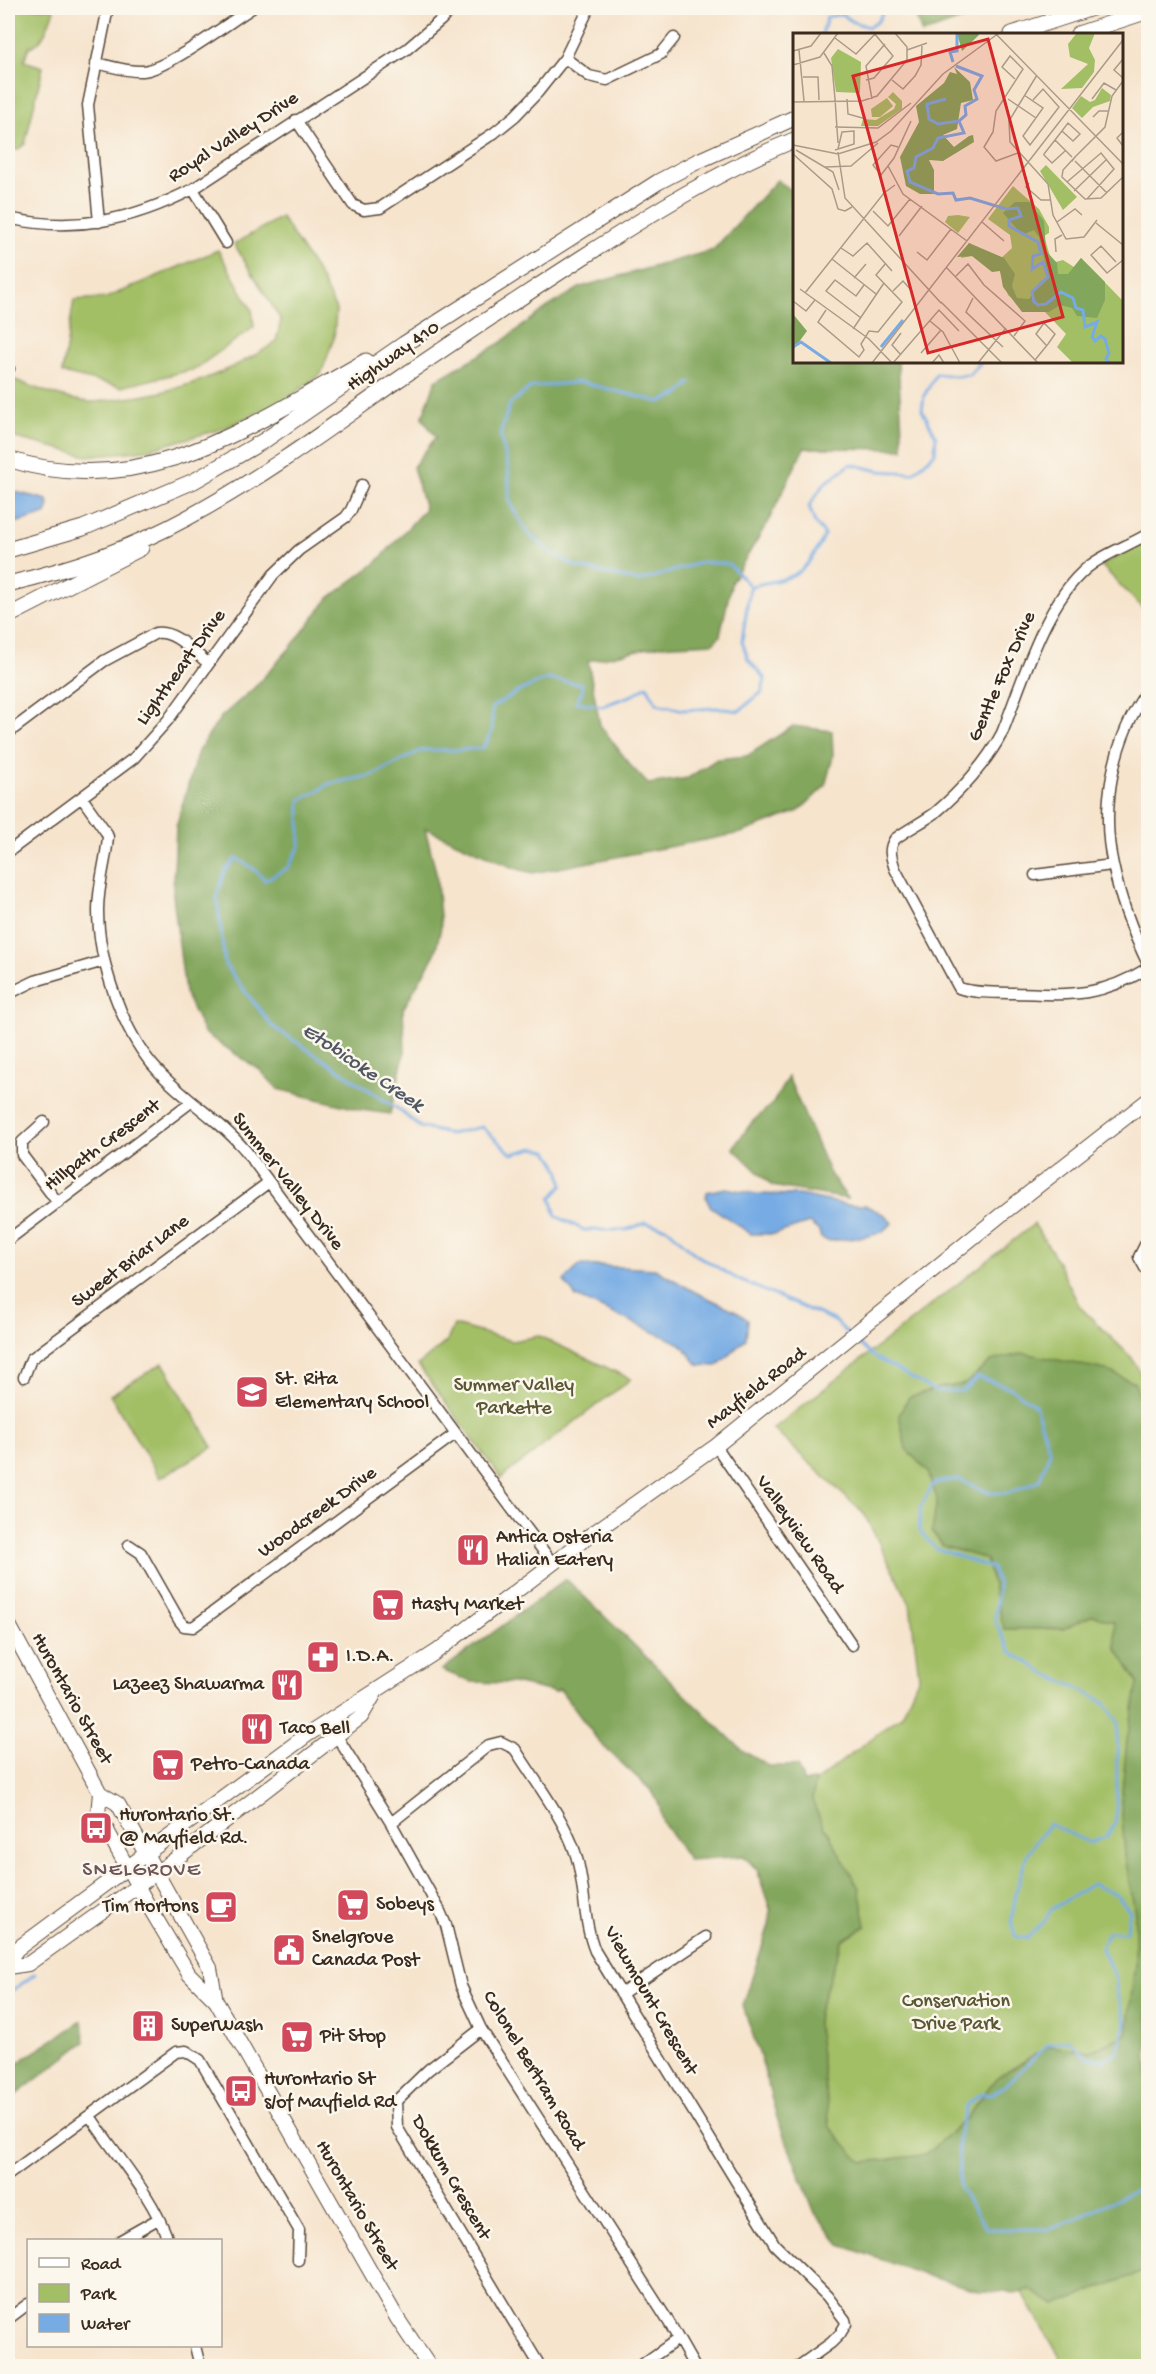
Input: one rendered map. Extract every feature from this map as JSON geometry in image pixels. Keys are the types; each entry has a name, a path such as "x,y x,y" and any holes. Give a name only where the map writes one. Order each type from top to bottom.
{"highway":[{"path":"1015,33 1092,8"},
{"path":"1081,33 1149,11"},
{"name":"Highway 410","path":"8,550 83,528 194,481 265,440 404,344 658,182 793,119"},
{"name":"Highway 410","path":"8,584 90,560 186,519 287,458 476,326 663,206 718,174 791,142"},
{"path":"8,459 45,469 73,472 124,470 155,465 213,444 373,357 404,344"},
{"path":"8,616 169,534 186,519"}],"main road":[{"name":"Mayfield Road","path":"8,1962 17,1949 307,1735 436,1652 716,1446 1149,1100"},
{"name":"Hurontario Street","path":"8,1623 100,1793 118,1804 210,1968 216,2001"},
{"name":"Mayfield Road","path":"8,1967 28,1964 156,1873 361,1717 377,1690"},
{"name":"Hurontario Street","path":"100,1793 98,1814 137,1885 189,1974 216,2001 397,2318 429,2367"}],"street":[{"path":"99,222 88,115 108,8"},
{"path":"96,63 127,70 144,71 163,65 252,8"},
{"name":"Royal Valley Drive","path":"8,218 54,224 99,222 143,212 193,189 407,49 452,8"},
{"path":"296,120 353,205 369,211 385,205 494,133 515,116 565,58 589,8"},
{"path":"565,58 589,76 607,80 661,54 674,38"},
{"path":"193,189 226,243"},
{"name":"Lightheart Drive","path":"8,852 122,768 148,743 265,584 285,562 346,517 362,485"},
{"name":"Gentle Fox Drive","path":"1149,534 1095,562 1067,588 1046,626 994,748 935,813 895,839 890,855 895,869 959,988 980,992 1075,995 1111,987 1149,966"},
{"path":"8,732 104,661 156,633 164,632 171,635 208,663"},
{"path":"1149,690 1125,729 1114,769 1108,819 1113,865 1132,929 1149,966"},
{"name":"Summer Valley Drive","path":"82,798 108,837 98,909 104,961 123,1013 144,1052 157,1070 191,1102 218,1121 234,1136 553,1564"},
{"path":"1035,875 1113,865"},
{"path":"8,994 35,981 104,961"},
{"name":"Hillpath Crescent","path":"8,1240 191,1102"},
{"path":"44,1122 22,1142 22,1155 58,1203"},
{"name":"Sweet Briar Lane","path":"24,1377 30,1359 269,1182"},
{"path":"1149,1243 1145,1245 1138,1257 1149,1273"},
{"name":"Woodcreek Drive","path":"129,1545 141,1553 179,1620 184,1626 193,1627 455,1434"},
{"name":"Valleyview Road","path":"716,1446 852,1644"},
{"name":"Colonel Bertram Road","path":"328,1722 391,1823 429,1890 446,1925 461,1986 481,2029 694,2367"},
{"name":"Viewmount Crescent","path":"391,1823 489,1745 501,1742 515,1749 569,1836 580,1871 589,1935 595,1951 775,2245 827,2296 845,2320 846,2324 840,2334 799,2367"},
{"path":"621,1994 706,1937"},
{"name":"Dokkum Crescent","path":"481,2029 428,2070 396,2101 397,2127 540,2367"},
{"path":"8,2175 176,2052 192,2054 200,2060 298,2230 298,2260"},
{"path":"90,2116 128,2168 167,2239"},
{"path":"124,2239 158,2219"},
{"path":"8,2319 27,2305"},
{"path":"640,2367 678,2339"},
{"path":"195,2347 200,2367"}],"green space":[{"path":"8,8 52,8 54,10 42,38 29,47 24,61 43,67 25,144 17,150 8,147"},
{"path":"913,8 993,8 925,33 922,33"},
{"path":"777,180 793,191 793,363 898,363 903,449 804,448 768,522 732,581 720,636 713,643 657,646 588,661 600,725 631,766 648,784 688,778 717,759 747,756 793,726 832,731 833,757 825,786 799,811 741,833 533,873 514,868 425,828 436,872 441,927 435,954 403,1009 405,1051 390,1114 361,1110 278,1089 260,1070 204,1033 185,993 173,895 176,827 198,751 221,717 255,687 290,648 329,598 377,562 425,509 413,467 436,437 422,418 436,380 500,343 546,308 581,287 713,250"},
{"path":"281,217 318,273 336,310 334,338 321,374 288,398 225,428 146,450 87,456 8,436 8,377 70,399 98,402 160,392 201,380 240,363 276,342 281,320 234,244"},
{"path":"218,250 252,310 254,327 195,369 121,387 62,373 74,300 106,298"},
{"path":"1148,540 1148,614 1101,565"},
{"path":"788,1077 830,1174 848,1199 772,1186 733,1148 752,1122 773,1103"},
{"name":"Conservation Drive Park","path":"1034,1224 1053,1253 1080,1307 1132,1358 1148,1387 1148,2366 1065,2366 1016,2282 879,2258 765,2078 778,1933 757,1870 728,1839 671,1824 652,1791 600,1743 560,1689 554,1692 514,1683 471,1682 442,1670 566,1579 769,1786 816,1781 902,1715 919,1676 910,1604 864,1514 773,1429"},
{"name":"Summer Valley Parkette","path":"454,1325 512,1341 539,1336 631,1379 501,1478 418,1365 447,1341"},
{"path":"1024,1353 1106,1370 1135,1383 1148,1427 1148,2270 1055,2305 1029,2289 1020,2293 980,2291 921,2274 841,2245 815,2213 777,2118 762,2062 743,2006 769,1925 771,1910 758,1870 744,1856 689,1860 663,1823 659,1804 652,1791 600,1743 560,1689 554,1692 514,1683 471,1682 442,1670 566,1579 743,1751 769,1766 797,1766 804,1782 816,1781 812,1800 824,1828 830,1834 859,1888 866,1926 842,1940 818,2013 817,2023 830,2127 858,2159 864,2162 925,2155 965,2119 996,2078 1049,2046 1091,2051 1127,2034 1135,1963 1135,1913 1125,1857 1121,1802 1127,1740 1138,1683 1116,1648 1114,1622 1093,1615 1063,1629 1004,1629 986,1559 943,1546 932,1532 937,1499 928,1472 906,1449 899,1415 909,1397 942,1387 965,1384 991,1361"},
{"path":"163,1363 213,1447 160,1478 110,1395"},
{"path":"82,2021 85,2042 8,2101 8,2069"}],"water":[{"path":"8,490 47,500 49,505 46,514 8,525"},
{"path":"726,1188 756,1194 799,1195 848,1205 865,1205 885,1215 892,1223 880,1233 828,1241 821,1238 819,1231 809,1223 775,1234 751,1234 710,1206 706,1198 707,1192"},
{"path":"580,1265 655,1269 695,1292 734,1310 748,1320 746,1339 717,1366 698,1365 681,1344 576,1297 564,1281"}],"waterway":[{"name":"Etobicoke Creek","path":"822,33 827,17 842,14 853,22 869,27 878,21 885,8"},
{"name":"Etobicoke Creek","path":"849,1334 833,1320 739,1280 695,1254 667,1228 645,1223 626,1230 584,1230 556,1216 551,1198 563,1185 559,1169 548,1151 534,1148 512,1154 482,1127 450,1134 420,1127 398,1109 272,1026 225,965 217,896 225,871 236,858 254,869 265,880 288,868 300,846 300,800 328,784 373,775 422,750 483,748 492,731 492,707 521,690 547,679 582,684 582,692 576,702 602,706 633,695 647,686 657,704 683,710 717,708 739,711 762,692 765,679 748,659 742,641 750,587 791,576 808,562 825,535 815,523 809,506 824,484 851,464 879,471 913,473 935,453 936,436 922,410 924,396 936,374 969,375 980,363"},
{"path":"691,382 679,394 660,402 580,382 531,387 510,404 500,434 508,467 510,503 528,534 553,554 577,567 639,581 703,562 729,564 750,586"},
{"name":"Etobicoke Creek","path":"854,1339 871,1355 935,1391 962,1391 978,1377 1011,1388 1035,1405 1050,1452 1039,1481 1009,1493 990,1493 957,1479 934,1483 921,1506 919,1530 935,1548 992,1568 998,1585 995,1621 1011,1652 1048,1675 1105,1703 1118,1722 1116,1820 1107,1836 1090,1843 1049,1824 1027,1854 1016,1892 1011,1923 1016,1937 1027,1938 1044,1922 1051,1910 1092,1884 1117,1895 1130,1911 1126,1932 1108,1932 1101,1949 1115,1976 1117,1994 1126,2023 1117,2052 1104,2061 1085,2056 1069,2040 1048,2044 1006,2085 992,2094 981,2093 966,2106 958,2137 960,2189 987,2229 1051,2229 1148,2185"},
{"path":"8,1994 35,1974"}],"place":[{"name":"St. Rita Elementary School","path":"252,1392"},
{"name":"Antica Osteria Italian Eatery","path":"473,1550"},
{"name":"Hasty Market","path":"388,1605"},
{"name":"I.D.A.","path":"323,1657"},
{"name":"Lazeez Shawarma","path":"287,1685"},
{"name":"Taco Bell","path":"257,1729"},
{"name":"Petro-Canada","path":"168,1765"},
{"name":"Hurontario St. @ Mayfield Rd.","path":"96,1828"},
{"name":"Sobeys","path":"353,1905"},
{"name":"Tim Hortons","path":"221,1907"},
{"name":"Snelgrove Canada Post","path":"289,1950"},
{"name":"SuperWash","path":"148,2026"},
{"name":"Pit Stop","path":"297,2037"},
{"name":"Hurontario St s/of Mayfield Rd","path":"241,2091"}],"district":[{"name":"SNELGROVE","path":"142,1871"}]}
